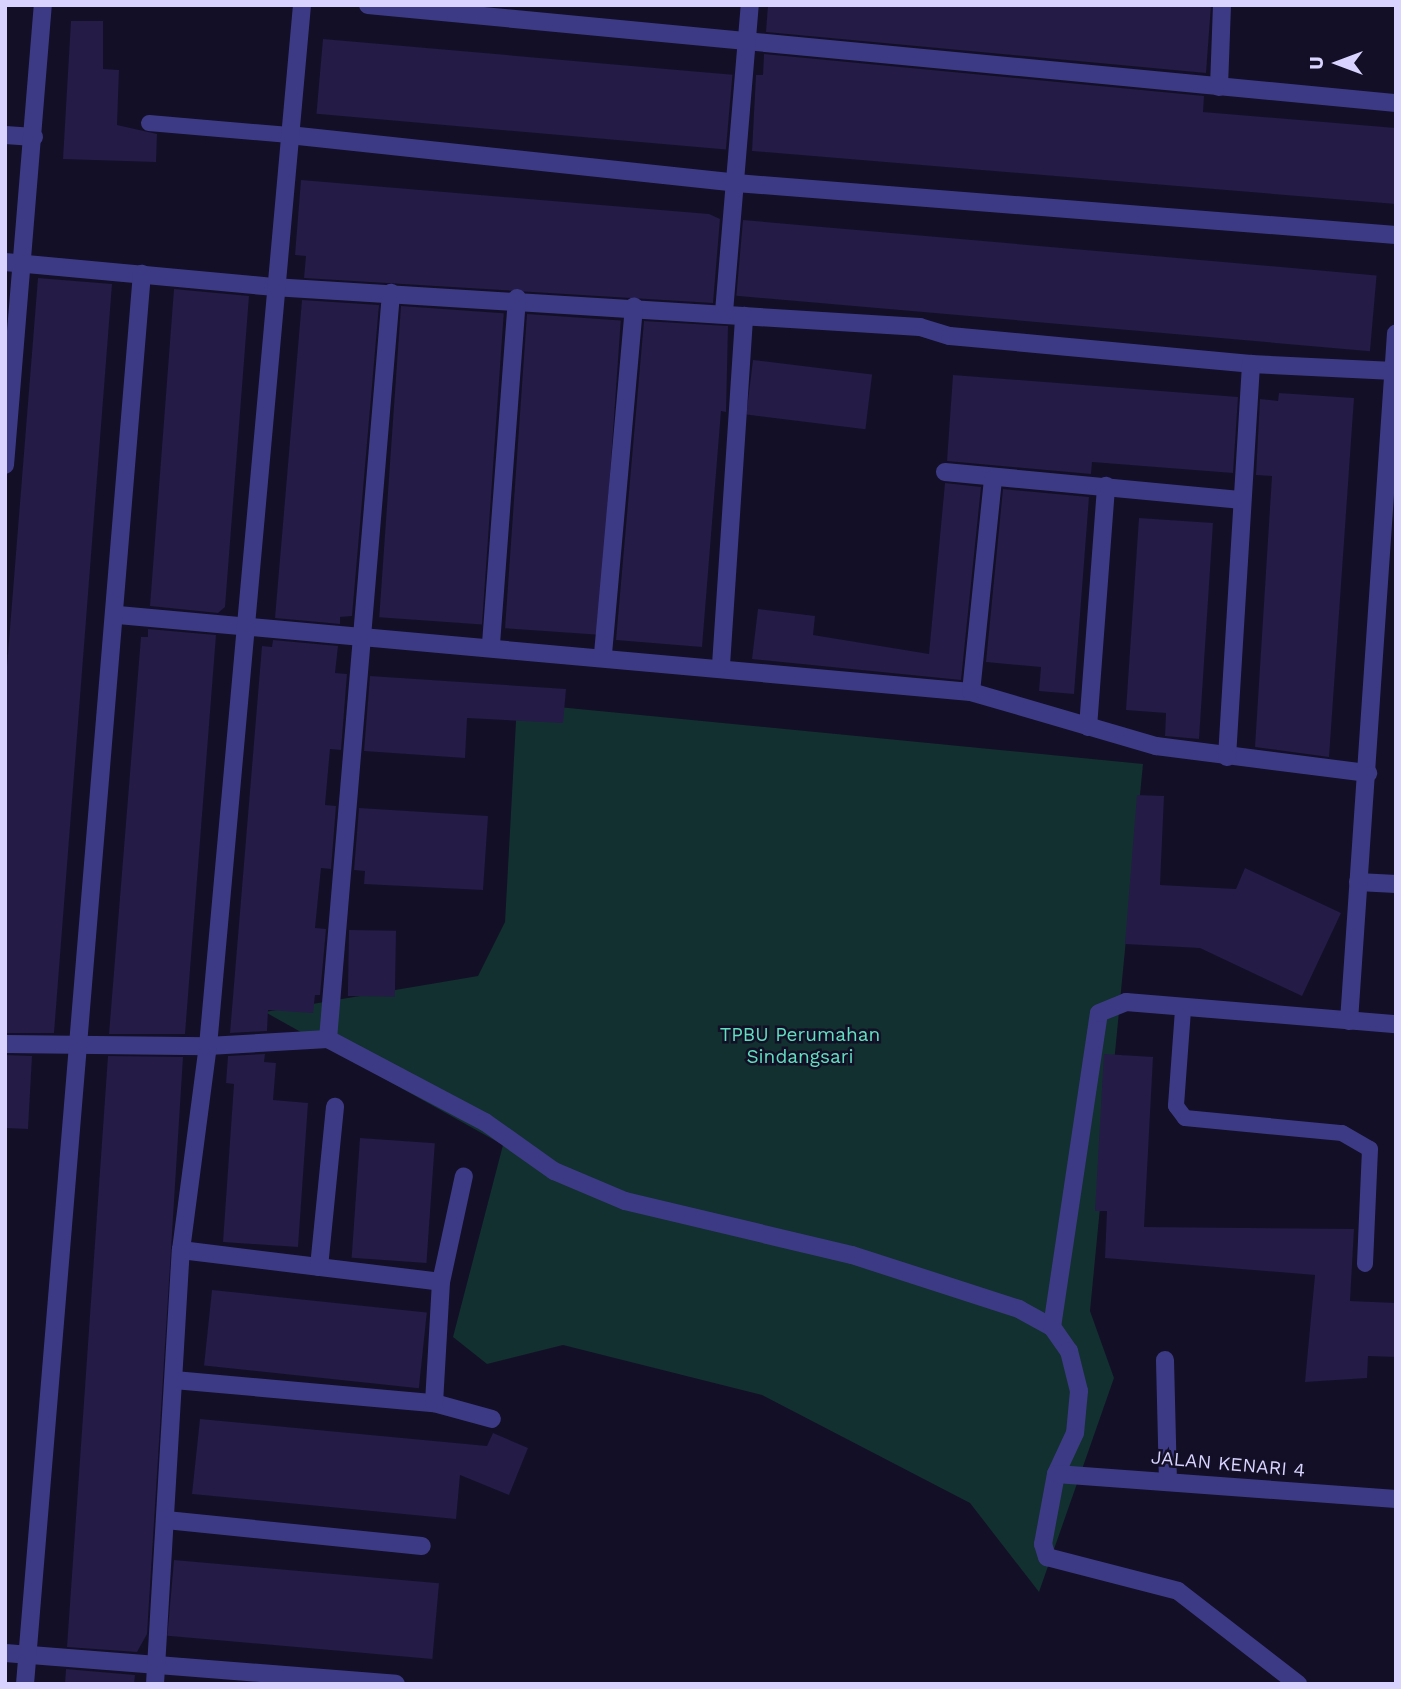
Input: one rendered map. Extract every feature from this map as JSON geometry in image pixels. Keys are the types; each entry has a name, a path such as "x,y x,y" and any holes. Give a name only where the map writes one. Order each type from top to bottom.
{"street":[{"path":"5,465 14,262 34,137 43,5"},
{"path":"155,1684 181,1250 208,1046 273,287 302,5"},
{"path":"368,5 1396,103"},
{"path":"724,312 750,5"},
{"path":"1219,87 1222,5"},
{"path":"5,135 34,137"},
{"path":"289,135 736,183 1396,235"},
{"path":"14,262 273,287 517,298 920,327 950,336 1251,364 1394,371"},
{"path":"25,1684 78,1047 118,615 142,274"},
{"path":"328,1039 367,635 391,293"},
{"path":"491,644 517,298"},
{"path":"603,654 634,306"},
{"path":"721,665 744,316"},
{"path":"1349,1021 1396,334"},
{"path":"1227,757 1240,500 1251,364"},
{"path":"945,472 993,479 1106,486 1240,500"},
{"path":"971,692 993,479"},
{"path":"1088,727 1106,486"},
{"path":"118,615 246,623 603,654 971,692 1088,727 1227,757 1368,773"},
{"path":"1358,882 1396,884"},
{"path":"1052,1327 1099,1013 1126,1002 1182,1010 1396,1024"},
{"path":"5,1044 78,1047 208,1046 328,1039 485,1122 554,1171 625,1201 852,1255 1019,1309 1052,1327 1069,1351 1079,1391 1075,1433 1056,1474 1043,1544 1047,1557 1178,1591 1298,1684"},
{"path":"319,1267 335,1107"},
{"path":"434,1403 441,1282 464,1176"},
{"path":"181,1250 441,1282"},
{"path":"1165,1360 1168,1479"},
{"path":"174,1380 434,1403 492,1419"},
{"name":"JALAN KENARI 4","path":"1056,1474 1168,1479 1396,1499"},
{"path":"166,1520 422,1546"},
{"path":"5,1653 156,1665 282,1679 396,1684"}],"lane":[{"path":"149,123 289,135"},
{"path":"1182,1010 1175,1106 1185,1118 1342,1133 1370,1149 1365,1264"}],"green space":[{"name":"TPBU Perumahan Sindangsari","path":"517,703 1143,764 1090,1311 1114,1378 1039,1592 970,1503 762,1395 563,1345 487,1364 453,1337 503,1145 265,1012 478,976 505,922"}],"building":[{"path":"768,5 1211,5 1206,73 766,32"},
{"path":"71,21 103,21 103,69 119,70 117,125 157,134 156,162 63,159"},
{"path":"323,39 732,75 726,150 316,114"},
{"path":"764,54 1204,96 1203,112 1396,128 1396,204 752,151 756,75 763,75"},
{"path":"301,180 709,214 720,219 713,303 304,278 306,256 295,255"},
{"path":"743,220 1377,275 1370,351 736,296"},
{"path":"38,278 112,284 54,1033 5,1033 5,691"},
{"path":"174,289 249,296 225,607 218,613 150,606"},
{"path":"302,300 379,305 352,616 340,617 340,624 275,618"},
{"path":"401,306 504,313 482,624 379,617"},
{"path":"527,314 621,321 599,635 505,628"},
{"path":"644,321 728,326 726,412 721,411 702,647 616,640"},
{"path":"753,360 872,375 865,429 746,415"},
{"path":"953,375 1238,397 1233,473 1092,462 1091,474 947,461"},
{"path":"1279,393 1354,398 1329,757 1255,747 1272,476 1256,475 1260,399 1278,401"},
{"path":"945,483 981,487 961,680 752,659 758,609 815,616 813,635 929,654"},
{"path":"1003,489 1089,497 1074,694 1039,691 1041,667 986,662"},
{"path":"1139,518 1213,523 1199,739 1165,736 1166,713 1126,710"},
{"path":"148,629 216,635 185,1034 109,1034 141,637 148,637"},
{"path":"273,640 338,646 335,673 347,674 341,750 330,749 325,805 336,806 331,869 321,868 315,928 326,929 320,995 315,995 313,1013 268,1010 267,1031 230,1033 262,646 272,647"},
{"path":"370,676 566,689 563,723 467,718 465,758 364,751"},
{"path":"1137,795 1164,796 1160,885 1236,889 1245,868 1341,913 1302,996 1200,948 1125,944"},
{"path":"359,808 488,816 483,890 364,884 365,871 354,870"},
{"path":"349,930 396,931 395,997 348,996"},
{"path":"265,1054 264,1062 276,1063 273,1100 308,1103 298,1247 223,1242 234,1084 226,1083 228,1056"},
{"path":"1104,1054 1153,1057 1144,1227 1354,1229 1350,1301 1396,1303 1396,1357 1368,1356 1367,1378 1305,1382 1315,1275 1105,1258 1107,1211 1095,1211"},
{"path":"5,1055 32,1056 28,1129 5,1128"},
{"path":"108,1056 183,1057 147,1634 137,1652 67,1647"},
{"path":"360,1138 435,1143 426,1263 352,1258"},
{"path":"212,1290 427,1313 419,1388 204,1366"},
{"path":"200,1419 487,1446 493,1433 528,1448 509,1495 460,1475 456,1519 192,1494"},
{"path":"174,1560 439,1583 432,1659 167,1636"},
{"path":"66,1669 135,1675 134,1684 65,1684"}]}
